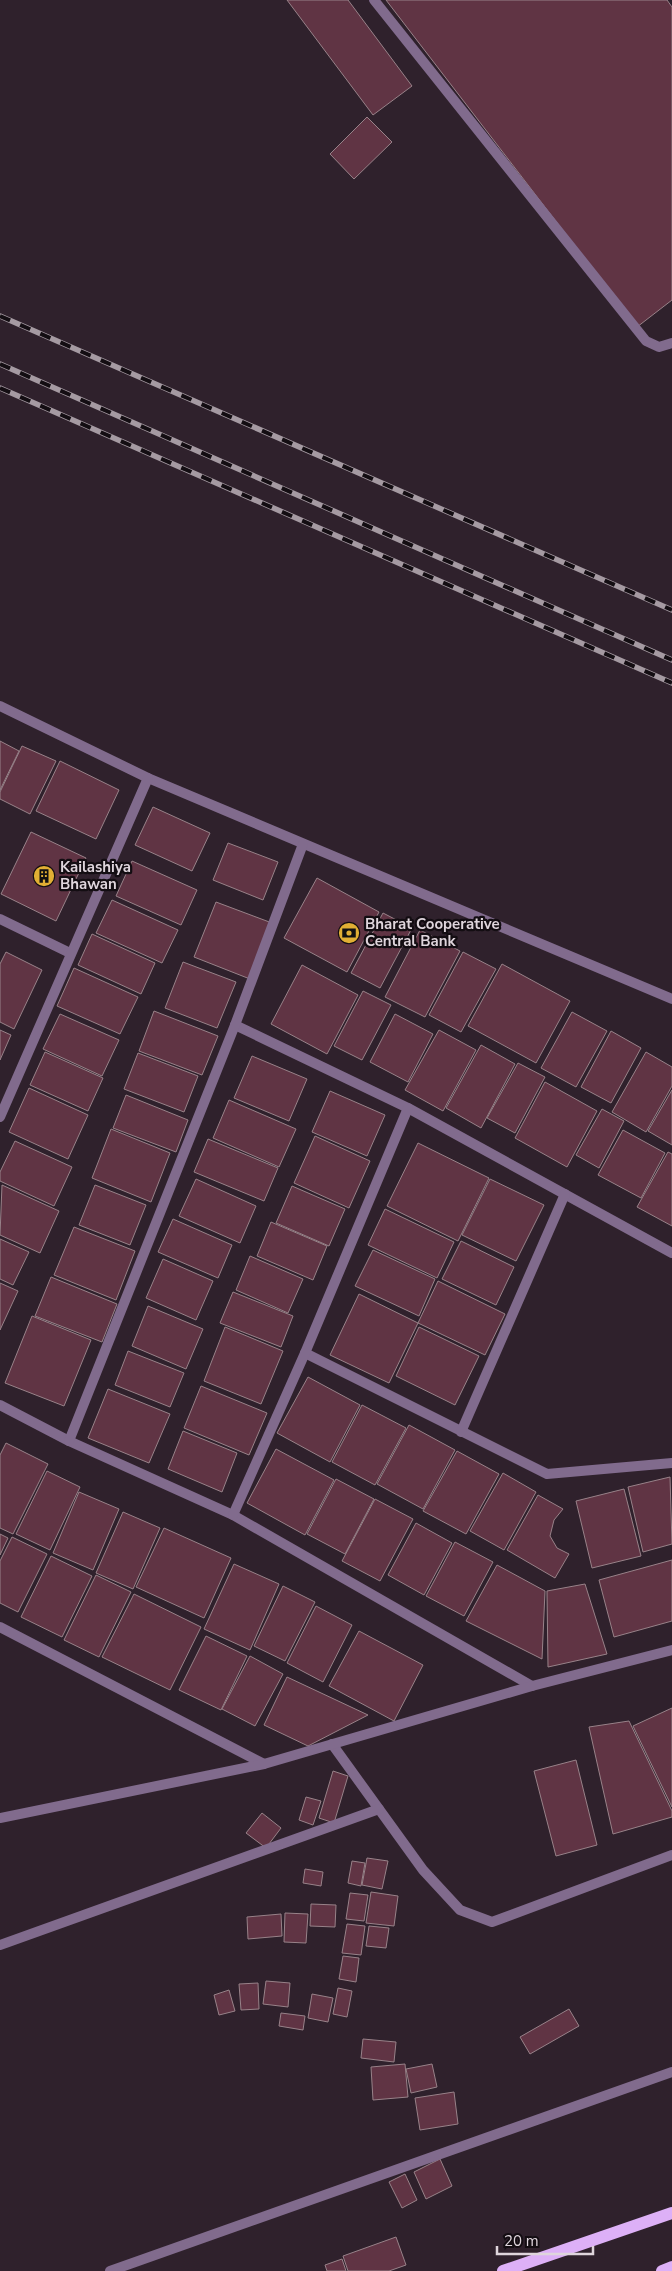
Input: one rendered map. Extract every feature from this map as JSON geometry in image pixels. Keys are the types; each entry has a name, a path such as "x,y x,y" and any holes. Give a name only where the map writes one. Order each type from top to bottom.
{"main road":[{"path":"502,2271 672,2213"},
{"path":"662,2271 672,2267"}],"street":[{"path":"374,0 646,341 659,347 672,343"},
{"path":"0,706 148,778 672,999"},
{"path":"1,1113 148,778"},
{"path":"69,1441 235,1025 303,844"},
{"path":"0,919 70,953"},
{"path":"235,1025 408,1108 672,1253"},
{"path":"233,1515 304,1354 408,1108"},
{"path":"461,1432 565,1194"},
{"path":"304,1354 547,1474 672,1462"},
{"path":"0,1405 69,1441 233,1515 532,1686"},
{"path":"0,1627 264,1764"},
{"path":"0,1818 264,1764 532,1686 672,1650"},
{"path":"332,1744 423,1870 460,1910 492,1922 672,1855"},
{"path":"0,1945 379,1809"},
{"path":"110,2271 672,2072"}],"building":[{"path":"287,0 348,0 412,86 373,115"},
{"path":"386,0 667,0 672,7 672,300 637,327"},
{"path":"367,117 392,142 354,179 330,154"},
{"path":"0,741 19,751 0,790"},
{"path":"22,746 56,761 30,814 0,799 0,792"},
{"path":"60,761 119,790 96,839 36,811"},
{"path":"153,807 210,833 192,871 135,845"},
{"name":"Kailashiya Bhawan","path":"31,832 86,858 56,921 1,894"},
{"path":"228,843 278,862 263,900 213,880"},
{"path":"132,861 197,890 181,925 116,896"},
{"path":"317,878 379,912 347,972 284,938"},
{"path":"112,900 178,930 162,963 96,933"},
{"path":"216,902 272,923 250,979 194,957"},
{"path":"383,913 412,928 380,988 351,973"},
{"path":"420,930 460,951 425,1017 385,997"},
{"path":"92,934 155,963 141,994 78,965"},
{"path":"6,952 42,970 14,1029 0,1022 0,964"},
{"path":"463,952 496,969 461,1032 429,1015"},
{"path":"183,962 236,982 217,1028 165,1008"},
{"path":"502,964 570,1001 536,1063 468,1026"},
{"path":"302,965 358,995 327,1054 271,1024"},
{"path":"74,968 138,997 120,1034 57,1006"},
{"path":"363,991 391,1005 362,1060 334,1046"},
{"path":"154,1011 218,1036 202,1075 139,1051"},
{"path":"572,1012 607,1031 576,1087 541,1068"},
{"path":"60,1014 119,1040 102,1076 43,1049"},
{"path":"395,1014 433,1034 408,1082 370,1062"},
{"path":"0,1030 11,1035 0,1060"},
{"path":"439,1030 476,1050 443,1111 405,1090"},
{"path":"611,1031 641,1048 611,1103 581,1087"},
{"path":"481,1045 515,1064 481,1128 446,1108"},
{"path":"45,1052 103,1078 88,1111 30,1085"},
{"path":"646,1052 672,1067 672,1086 646,1132 612,1112"},
{"path":"138,1053 198,1076 184,1112 124,1089"},
{"path":"252,1056 307,1079 289,1121 234,1098"},
{"path":"518,1063 545,1077 515,1133 487,1118"},
{"path":"545,1082 597,1111 567,1167 515,1138"},
{"path":"29,1088 88,1115 68,1159 9,1132"},
{"path":"672,1090 672,1145 648,1131"},
{"path":"330,1091 385,1115 367,1156 312,1132"},
{"path":"126,1095 188,1120 176,1152 113,1128"},
{"path":"229,1100 296,1129 279,1167 213,1138"},
{"path":"602,1109 624,1121 599,1168 576,1155"},
{"path":"111,1129 170,1153 151,1202 92,1178"},
{"path":"623,1130 665,1153 641,1198 598,1175"},
{"path":"315,1136 370,1161 349,1208 294,1183"},
{"path":"208,1139 278,1168 264,1201 194,1172"},
{"path":"15,1141 72,1167 54,1206 0,1181 0,1172"},
{"path":"418,1143 489,1178 458,1241 387,1206"},
{"path":"668,1152 672,1154 672,1226 637,1207"},
{"path":"196,1179 256,1206 240,1243 179,1216"},
{"path":"490,1179 544,1205 516,1261 462,1235"},
{"path":"2,1185 59,1211 40,1253 0,1235"},
{"path":"95,1185 146,1205 130,1245 79,1225"},
{"path":"292,1186 345,1209 329,1246 276,1223"},
{"path":"385,1209 454,1242 437,1278 368,1245"},
{"path":"173,1219 232,1245 218,1278 158,1252"},
{"path":"271,1222 327,1246 313,1280 257,1256"},
{"path":"74,1227 135,1251 116,1300 54,1275"},
{"path":"0,1239 29,1252 13,1285 0,1279"},
{"path":"461,1241 514,1267 496,1305 442,1279"},
{"path":"373,1250 435,1279 419,1316 355,1286"},
{"path":"250,1256 303,1279 288,1313 236,1290"},
{"path":"163,1259 213,1281 196,1320 146,1298"},
{"path":"51,1277 117,1304 102,1342 35,1316"},
{"path":"438,1281 505,1314 485,1355 418,1323"},
{"path":"0,1283 18,1291 0,1330"},
{"path":"233,1292 293,1316 281,1347 220,1323"},
{"path":"359,1294 418,1323 389,1383 330,1355"},
{"path":"148,1306 203,1329 186,1369 132,1346"},
{"path":"32,1316 91,1340 64,1406 5,1383"},
{"path":"225,1327 283,1351 261,1404 204,1381"},
{"path":"419,1327 479,1356 455,1405 396,1376"},
{"path":"128,1351 184,1373 170,1407 115,1385"},
{"path":"308,1377 360,1405 330,1462 277,1433"},
{"path":"201,1386 267,1413 249,1455 184,1428"},
{"path":"108,1389 170,1414 149,1463 88,1438"},
{"path":"362,1405 406,1428 375,1485 332,1462"},
{"path":"409,1425 455,1450 423,1509 377,1484"},
{"path":"183,1431 237,1453 222,1492 168,1469"},
{"path":"6,1443 48,1464 13,1534 0,1528 0,1455"},
{"path":"276,1449 334,1480 305,1535 247,1503"},
{"path":"457,1451 499,1474 466,1534 423,1511"},
{"path":"47,1471 80,1487 50,1550 16,1534"},
{"path":"503,1473 536,1492 504,1550 470,1531"},
{"path":"670,1477 672,1544 643,1552 628,1487"},
{"path":"336,1479 374,1499 345,1554 307,1534"},
{"path":"624,1489 641,1556 592,1568 576,1501"},
{"path":"79,1492 119,1509 93,1570 53,1553"},
{"path":"538,1495 563,1509 554,1520 550,1536 557,1548 569,1554 555,1578 507,1550"},
{"path":"375,1499 413,1519 380,1581 342,1561"},
{"path":"123,1512 160,1528 133,1589 96,1573"},
{"path":"416,1523 452,1543 424,1595 388,1575"},
{"path":"164,1528 231,1558 204,1618 136,1587"},
{"path":"0,1534 8,1538 0,1555"},
{"path":"12,1537 47,1554 18,1612 0,1603 0,1561"},
{"path":"455,1542 493,1562 464,1616 426,1596"},
{"path":"51,1556 92,1576 62,1637 21,1617"},
{"path":"672,1560 672,1621 614,1637 599,1580"},
{"path":"234,1564 279,1584 250,1650 204,1629"},
{"path":"497,1565 545,1591 542,1659 466,1621"},
{"path":"96,1575 131,1592 99,1657 64,1640"},
{"path":"585,1584 607,1654 548,1667 547,1591"},
{"path":"283,1586 315,1602 285,1661 254,1646"},
{"path":"134,1594 201,1627 170,1690 102,1657"},
{"path":"316,1606 352,1625 323,1682 287,1663"},
{"path":"359,1631 423,1665 394,1721 329,1686"},
{"path":"206,1636 247,1656 221,1710 179,1690"},
{"path":"250,1656 283,1674 255,1726 222,1709"},
{"path":"287,1677 368,1715 308,1746 264,1725"},
{"path":"672,1708 672,1807 633,1726"},
{"path":"629,1721 672,1811 672,1817 613,1834 589,1727"},
{"path":"576,1760 597,1845 556,1856 534,1771"},
{"path":"333,1771 348,1776 334,1823 319,1818"},
{"path":"306,1797 321,1801 313,1825 299,1820"},
{"path":"262,1813 281,1828 266,1848 246,1833"},
{"path":"367,1858 388,1861 382,1889 362,1885"},
{"path":"352,1861 365,1863 361,1886 348,1883"},
{"path":"305,1869 323,1872 321,1886 303,1883"},
{"path":"371,1892 398,1896 394,1926 366,1923"},
{"path":"350,1893 368,1895 364,1921 346,1919"},
{"path":"311,1904 336,1905 335,1927 310,1926"},
{"path":"285,1913 308,1914 306,1943 284,1942"},
{"path":"281,1914 282,1936 248,1939 247,1917"},
{"path":"347,1924 365,1926 361,1955 342,1953"},
{"path":"369,1926 389,1928 386,1948 366,1946"},
{"path":"343,1956 359,1958 356,1982 339,1979"},
{"path":"266,1981 290,1983 288,2007 263,2004"},
{"path":"258,1983 259,2009 241,2010 239,1984"},
{"path":"338,1988 352,1991 347,2017 333,2014"},
{"path":"229,1990 235,2011 219,2015 214,1995"},
{"path":"312,1994 333,1998 328,2022 308,2018"},
{"path":"569,2009 579,2026 530,2054 520,2037"},
{"path":"281,2013 305,2016 303,2030 279,2026"},
{"path":"363,2039 396,2042 394,2062 361,2058"},
{"path":"405,2064 408,2097 373,2100 371,2067"},
{"path":"432,2064 437,2087 411,2093 406,2069"},
{"path":"454,2092 458,2124 420,2130 415,2098"},
{"path":"440,2159 452,2186 426,2199 414,2172"},
{"path":"405,2174 417,2200 402,2208 389,2182"},
{"path":"396,2237 406,2265 389,2271 348,2271 343,2256"},
{"path":"342,2259 346,2271 327,2271 325,2265"}],"railway":[{"path":"0,316 672,610"},
{"path":"0,364 672,660"},
{"path":"0,388 672,683"}],"place":[{"name":"Kailashiya Bhawan","path":"44,876"},
{"name":"Bharat Cooperative Central Bank","path":"349,933"}]}
